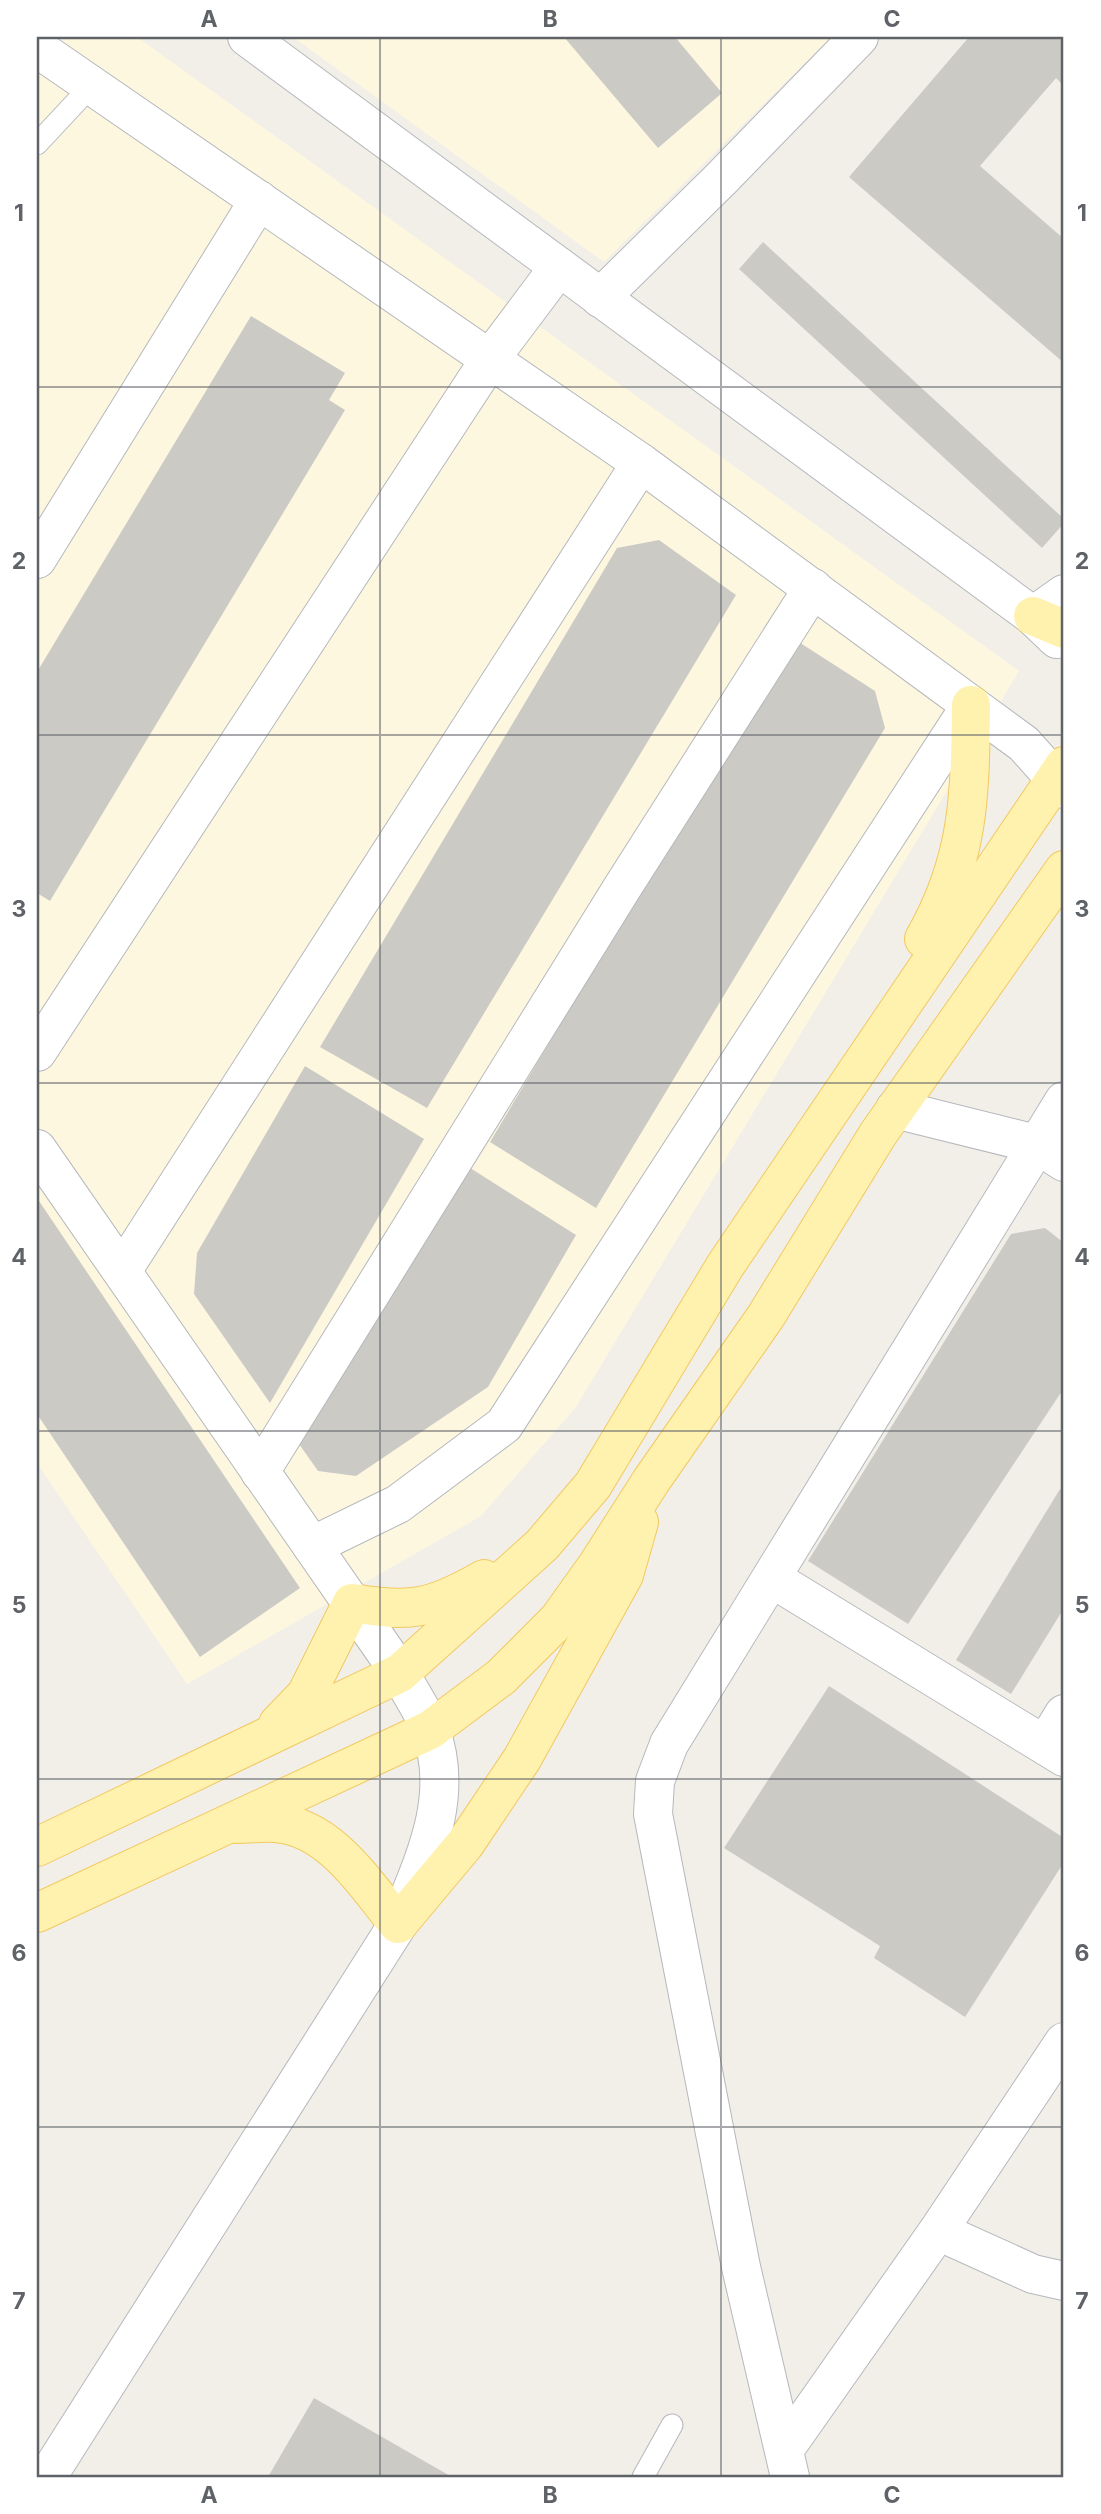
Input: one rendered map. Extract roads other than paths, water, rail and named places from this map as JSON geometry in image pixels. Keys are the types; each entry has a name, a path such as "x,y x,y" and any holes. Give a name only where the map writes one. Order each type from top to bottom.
{"main road":[{"path":"804,1151 938,914 963,843 970,805 971,705"},
{"path":"37,1847 400,1672 542,1545 593,1485 725,1266 1061,778"},
{"path":"37,1913 231,1825 430,1730 501,1678 558,1620 598,1564 651,1481 766,1316 895,1109 1064,870"},
{"path":"231,1825 277,1823 309,1832 347,1863 398,1924 465,1844 522,1759 568,1679 624,1575 651,1481"},
{"path":"264,1738 306,1696 352,1603 393,1610 445,1601 542,1545"}],"street":[{"path":"247,37 600,298 1049,623 1064,645"},
{"path":"600,298 859,37"},
{"path":"37,48 641,463 1024,744 1061,778"},
{"path":"37,559 259,200"},
{"path":"37,1052 490,359 559,267"},
{"path":"122,1271 641,463"},
{"path":"260,1472 622,888 813,589"},
{"path":"1049,623 1064,594"},
{"path":"312,1546 398,1504 504,1425 971,705"},
{"path":"787,2463 741,2267 653,1814 654,1781 669,1745 773,1578 1050,1153 1064,1101"},
{"path":"895,1109 1050,1153"},
{"path":"37,1149 400,1672 430,1730 440,1796 432,1840 398,1924 47,2477"},
{"path":"773,1578 1058,1739"},
{"path":"787,2463 1064,2042"},
{"path":"938,2231 1033,2274 1064,2281"}],"lane":[{"path":"37,144 92,85"},
{"path":"643,2477 672,2425"}]}
